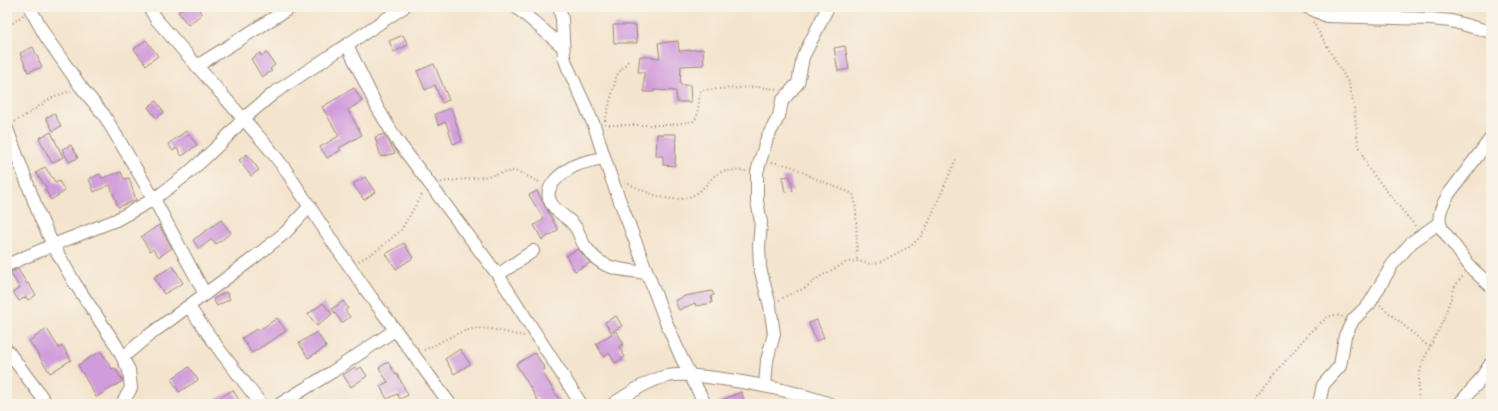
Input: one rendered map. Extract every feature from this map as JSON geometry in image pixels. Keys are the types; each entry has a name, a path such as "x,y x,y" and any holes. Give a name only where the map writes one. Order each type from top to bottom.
{"street":[{"path":"149,7 156,19 268,147 310,206 350,267 449,404"},
{"path":"196,66 291,7"},
{"path":"7,265 116,220 154,199 186,175 225,139 244,118 274,93 404,7"},
{"path":"516,7 562,46"},
{"path":"559,7 562,19 562,46 568,68 588,110 610,175 666,322 681,357 705,404"},
{"path":"765,386 767,360 774,336 770,306 760,268 759,246 761,222 757,201 757,172 767,138 779,116 782,101 798,82 803,57 828,7"},
{"path":"31,8 46,38 81,87 104,115 154,199 205,294"},
{"path":"1309,12 1327,16 1451,21 1491,32"},
{"path":"347,45 396,139 428,183 470,235 498,275 581,404"},
{"path":"10,126 40,217 53,245 74,282 123,357 129,370 131,388 122,404"},
{"path":"1491,138 1448,195 1439,216 1439,223 1442,229 1472,269 1491,286"},
{"path":"604,158 574,166 554,182 549,188 548,194 550,202 557,211 575,227 586,247 596,259 611,268 647,273"},
{"path":"123,357 148,336 286,232 310,206"},
{"path":"1319,404 1323,384 1340,366 1346,336 1353,320 1370,303 1392,265 1412,242 1439,223"},
{"path":"498,275 534,251"},
{"path":"189,306 221,352 261,404"},
{"path":"280,404 332,372 395,330"},
{"path":"7,350 47,404"},
{"path":"1459,404 1477,384 1491,363"},
{"path":"614,404 648,383 669,375 691,375 765,386 796,398 830,404"}],"path":[{"path":"7,33 13,22 31,8"},
{"path":"1309,12 1349,84 1354,106 1358,143 1368,168 1422,235"},
{"path":"629,60 617,75 603,126 670,125 694,121 698,117 700,92 703,90 794,88"},
{"path":"10,126 55,96 81,87"},
{"path":"770,306 788,295 805,288 822,275 847,262 857,261 867,264 880,262 905,250 915,243 928,224 957,157"},
{"path":"760,160 791,166 814,178 852,193 855,201 857,261"},
{"path":"350,267 379,249 401,230 408,221 428,183 459,181 513,171 530,176 549,188"},
{"path":"610,175 643,191 678,200 698,193 719,173 740,171 757,172"},
{"path":"1418,404 1419,377 1422,363 1429,347 1437,336 1455,286 1461,278 1472,269"},
{"path":"1375,296 1382,308 1429,347"},
{"path":"1249,404 1301,340 1325,318 1336,315 1353,320"},
{"path":"414,355 450,337 474,329 539,338"}],"building":[{"path":"184,7 197,7 202,14 188,25 178,12"},
{"path":"613,25 636,25 637,43 614,43"},
{"path":"403,35 408,45 394,52 389,41"},
{"path":"146,40 158,56 146,65 134,49"},
{"path":"678,41 679,51 703,49 704,65 681,66 680,85 690,85 691,102 677,102 676,91 654,90 654,92 644,92 644,72 638,72 640,56 660,58 658,43"},
{"path":"845,46 849,69 838,71 834,48"},
{"path":"33,47 42,67 28,72 20,53"},
{"path":"260,53 261,56 267,53 275,65 270,69 272,71 262,77 251,59"},
{"path":"434,64 449,100 442,103 435,85 425,90 417,71"},
{"path":"354,88 362,101 348,110 362,135 339,148 341,150 327,158 320,147 339,136 322,107"},
{"path":"156,101 164,112 156,118 148,107"},
{"path":"451,108 462,141 453,144 446,122 438,125 435,114"},
{"path":"54,113 61,126 53,131 46,118"},
{"path":"186,131 197,145 182,156 177,148 173,151 168,144"},
{"path":"51,132 63,157 52,163 39,138"},
{"path":"384,134 395,153 381,157 375,137"},
{"path":"657,134 676,134 675,166 663,165 663,156 656,156"},
{"path":"71,145 78,158 69,162 62,149"},
{"path":"247,154 259,170 251,176 239,160"},
{"path":"45,167 56,183 59,181 65,191 51,200 45,189 47,188 36,173"},
{"path":"121,172 124,179 129,178 136,200 118,207 110,185 94,192 89,179 100,174 102,178"},
{"path":"790,176 793,191 785,192 782,177"},
{"path":"365,177 375,192 364,200 353,184"},
{"path":"537,191 558,230 542,240 534,225 543,220 543,218 529,195"},
{"path":"221,220 231,233 216,244 212,239 199,249 193,240"},
{"path":"159,225 172,248 159,257 153,249 150,251 141,237"},
{"path":"404,243 413,258 396,269 386,254"},
{"path":"578,249 590,263 575,271 566,256"},
{"path":"173,266 183,283 164,294 154,277"},
{"path":"18,269 36,295 28,300 26,297 19,301 13,292 20,288 10,272"},
{"path":"712,291 714,295 711,296 712,303 696,306 695,303 679,310 675,301 685,296"},
{"path":"226,292 230,299 217,306 213,299"},
{"path":"343,301 348,308 345,310 350,317 342,323 332,309"},
{"path":"323,303 332,314 317,326 308,314"},
{"path":"616,316 622,326 611,332 605,322"},
{"path":"277,318 286,331 252,353 242,338 257,329 258,331"},
{"path":"817,320 824,338 816,341 809,323"},
{"path":"47,329 59,348 63,346 71,360 50,373 29,341"},
{"path":"616,331 624,344 619,347 625,357 615,363 609,353 604,357 596,344"},
{"path":"317,332 326,347 308,358 299,343"},
{"path":"460,349 470,364 454,374 445,359"},
{"path":"101,351 112,369 115,368 123,381 96,397 78,365"},
{"path":"535,353 545,369 542,371 562,404 540,404 516,364"},
{"path":"388,362 396,375 397,374 408,395 400,399 397,394 387,399 380,386 388,382 379,368"},
{"path":"189,367 198,380 179,392 171,379"},
{"path":"355,367 357,370 361,367 367,376 351,387 343,375"},
{"path":"233,390 241,404 208,404"},
{"path":"741,392 746,404 713,404"}]}
